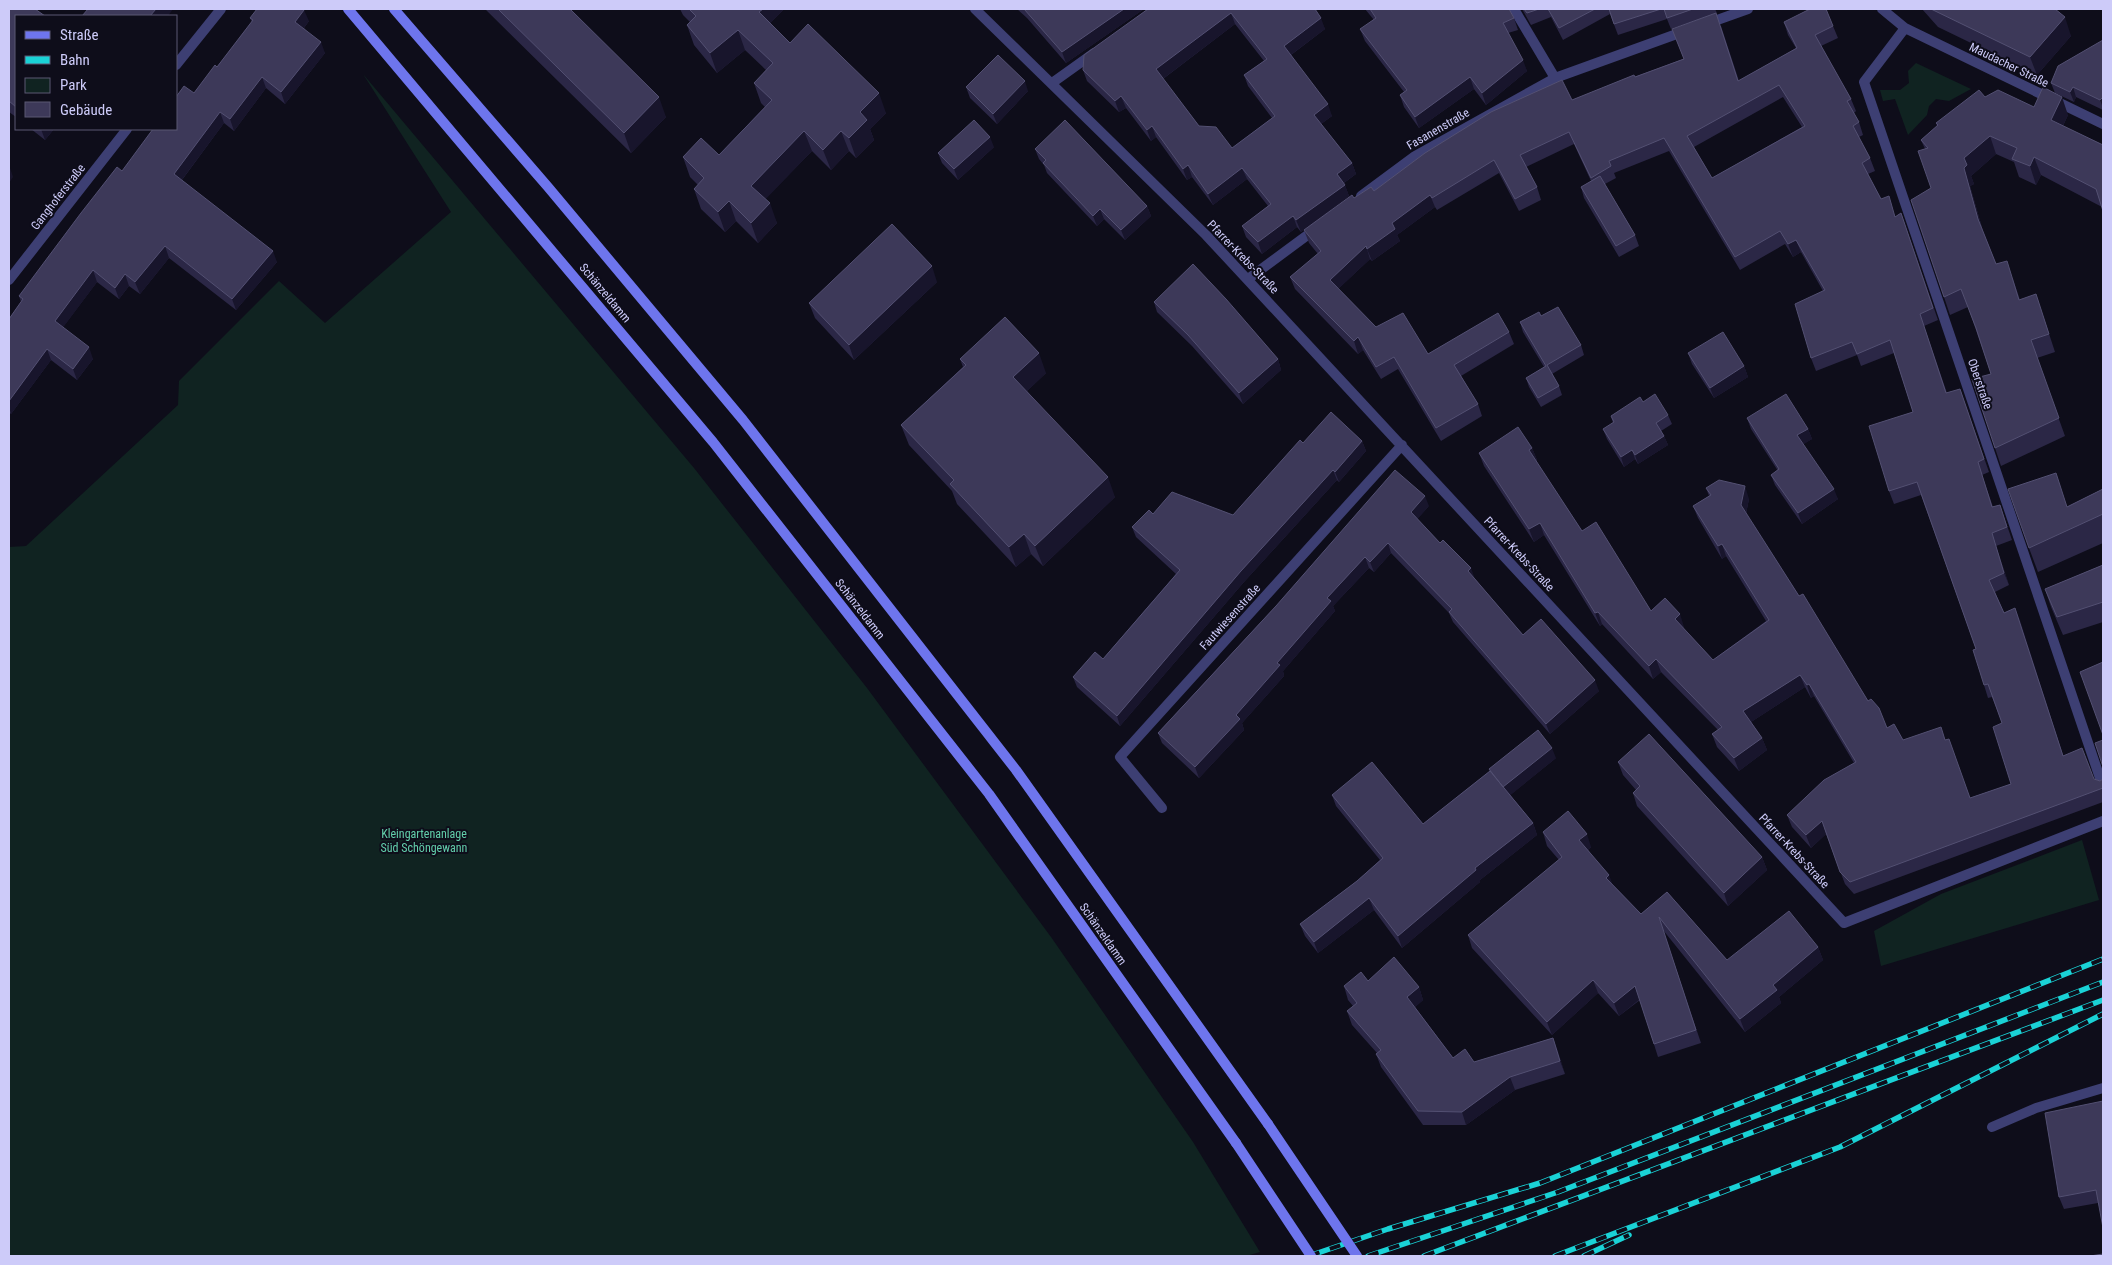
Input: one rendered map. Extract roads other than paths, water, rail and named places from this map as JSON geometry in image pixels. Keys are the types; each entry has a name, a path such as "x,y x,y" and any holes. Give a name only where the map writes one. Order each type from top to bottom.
{"main road":[{"name":"Schänzeldamm","path":"348,9 719,450 989,794 1236,1143 1311,1256"},
{"name":"Schänzeldamm","path":"394,9 548,187 743,420 1016,770 1268,1124 1357,1256"}],"street":[{"path":"178,63 220,9"},
{"name":"Pfarrer-Krebs-Straße","path":"975,9 1052,83 1248,279 1844,923 2103,822"},
{"path":"1514,9 1555,78"},
{"name":"Fasanenstraße","path":"1355,200 1415,156 1555,78 1748,9"},
{"path":"1882,9 1905,28"},
{"name":"Maudacher Straße","path":"1905,28 2103,124"},
{"name":"Oberstraße","path":"1905,28 1864,82 2103,787"},
{"path":"1052,83 1100,49"},
{"name":"Ganghoferstraße","path":"9,280 126,130"},
{"path":"1248,279 1325,222"},
{"name":"Fautwiesenstraße","path":"1162,808 1120,758 1402,445"},
{"path":"1992,1126 2036,1108 2103,1088"}],"railway":[{"path":"1309,1256 1388,1229 1540,1183 2103,959"},
{"path":"1368,1256 1558,1192 2103,982"},
{"path":"1424,1256 2103,1000"},
{"path":"1555,1256 1840,1147 2103,1014"},
{"path":"1584,1256 1629,1235"}],"park label":[{"name":"Kleingartenanlage Süd Schöngewann","path":"424,841"}]}
